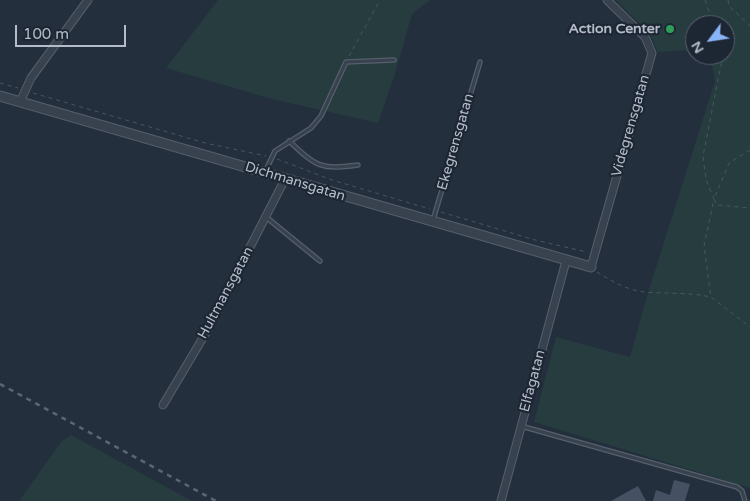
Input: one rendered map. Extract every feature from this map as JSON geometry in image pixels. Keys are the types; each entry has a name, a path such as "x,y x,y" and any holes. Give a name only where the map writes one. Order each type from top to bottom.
{"street":[{"path":"20,102 31,78 88,0"},
{"name":"Videgrensgatan","path":"591,267 652,53 645,37 607,0"},
{"name":"Dichmansgatan","path":"0,96 265,172 432,223 591,267"},
{"name":"Hultmansgatan","path":"163,405 207,331 285,179"},
{"name":"Elfagatan","path":"501,501 566,261"}],"lane":[{"path":"265,172 275,151 311,128 321,116 346,62 394,60"},
{"name":"Ekegrensgatan","path":"432,223 480,62"},
{"path":"289,141 312,162 330,169 358,165"},
{"path":"266,217 320,261"},
{"path":"521,426 737,487 742,491 745,501"}],"path":[{"path":"346,62 380,0"},
{"path":"705,0 710,15"},
{"path":"728,0 730,6 750,26"},
{"path":"721,65 703,156 706,180 718,205 750,208"},
{"path":"0,83 205,143 272,158 332,180 535,240 595,253"},
{"path":"711,297 704,246 714,199 729,163 750,150"},
{"path":"591,267 615,283 643,292 692,293 711,297 750,327"}],"green space":[{"path":"218,0 430,0 412,14 395,74 378,123 272,99 166,68"},
{"path":"616,0 750,0 750,488 534,422 556,337 630,357 647,296 715,81 712,65 735,65 735,15 685,15 685,51 658,52 649,33"},
{"path":"71,435 192,501 19,501 61,442"}],"building":[{"path":"674,480 690,484 685,501 653,501 656,490 670,495"},
{"path":"638,486 646,501 611,501"}],"railway":[{"path":"0,384 216,501"}],"place":[{"name":"Action Center","path":"670,29"}]}
